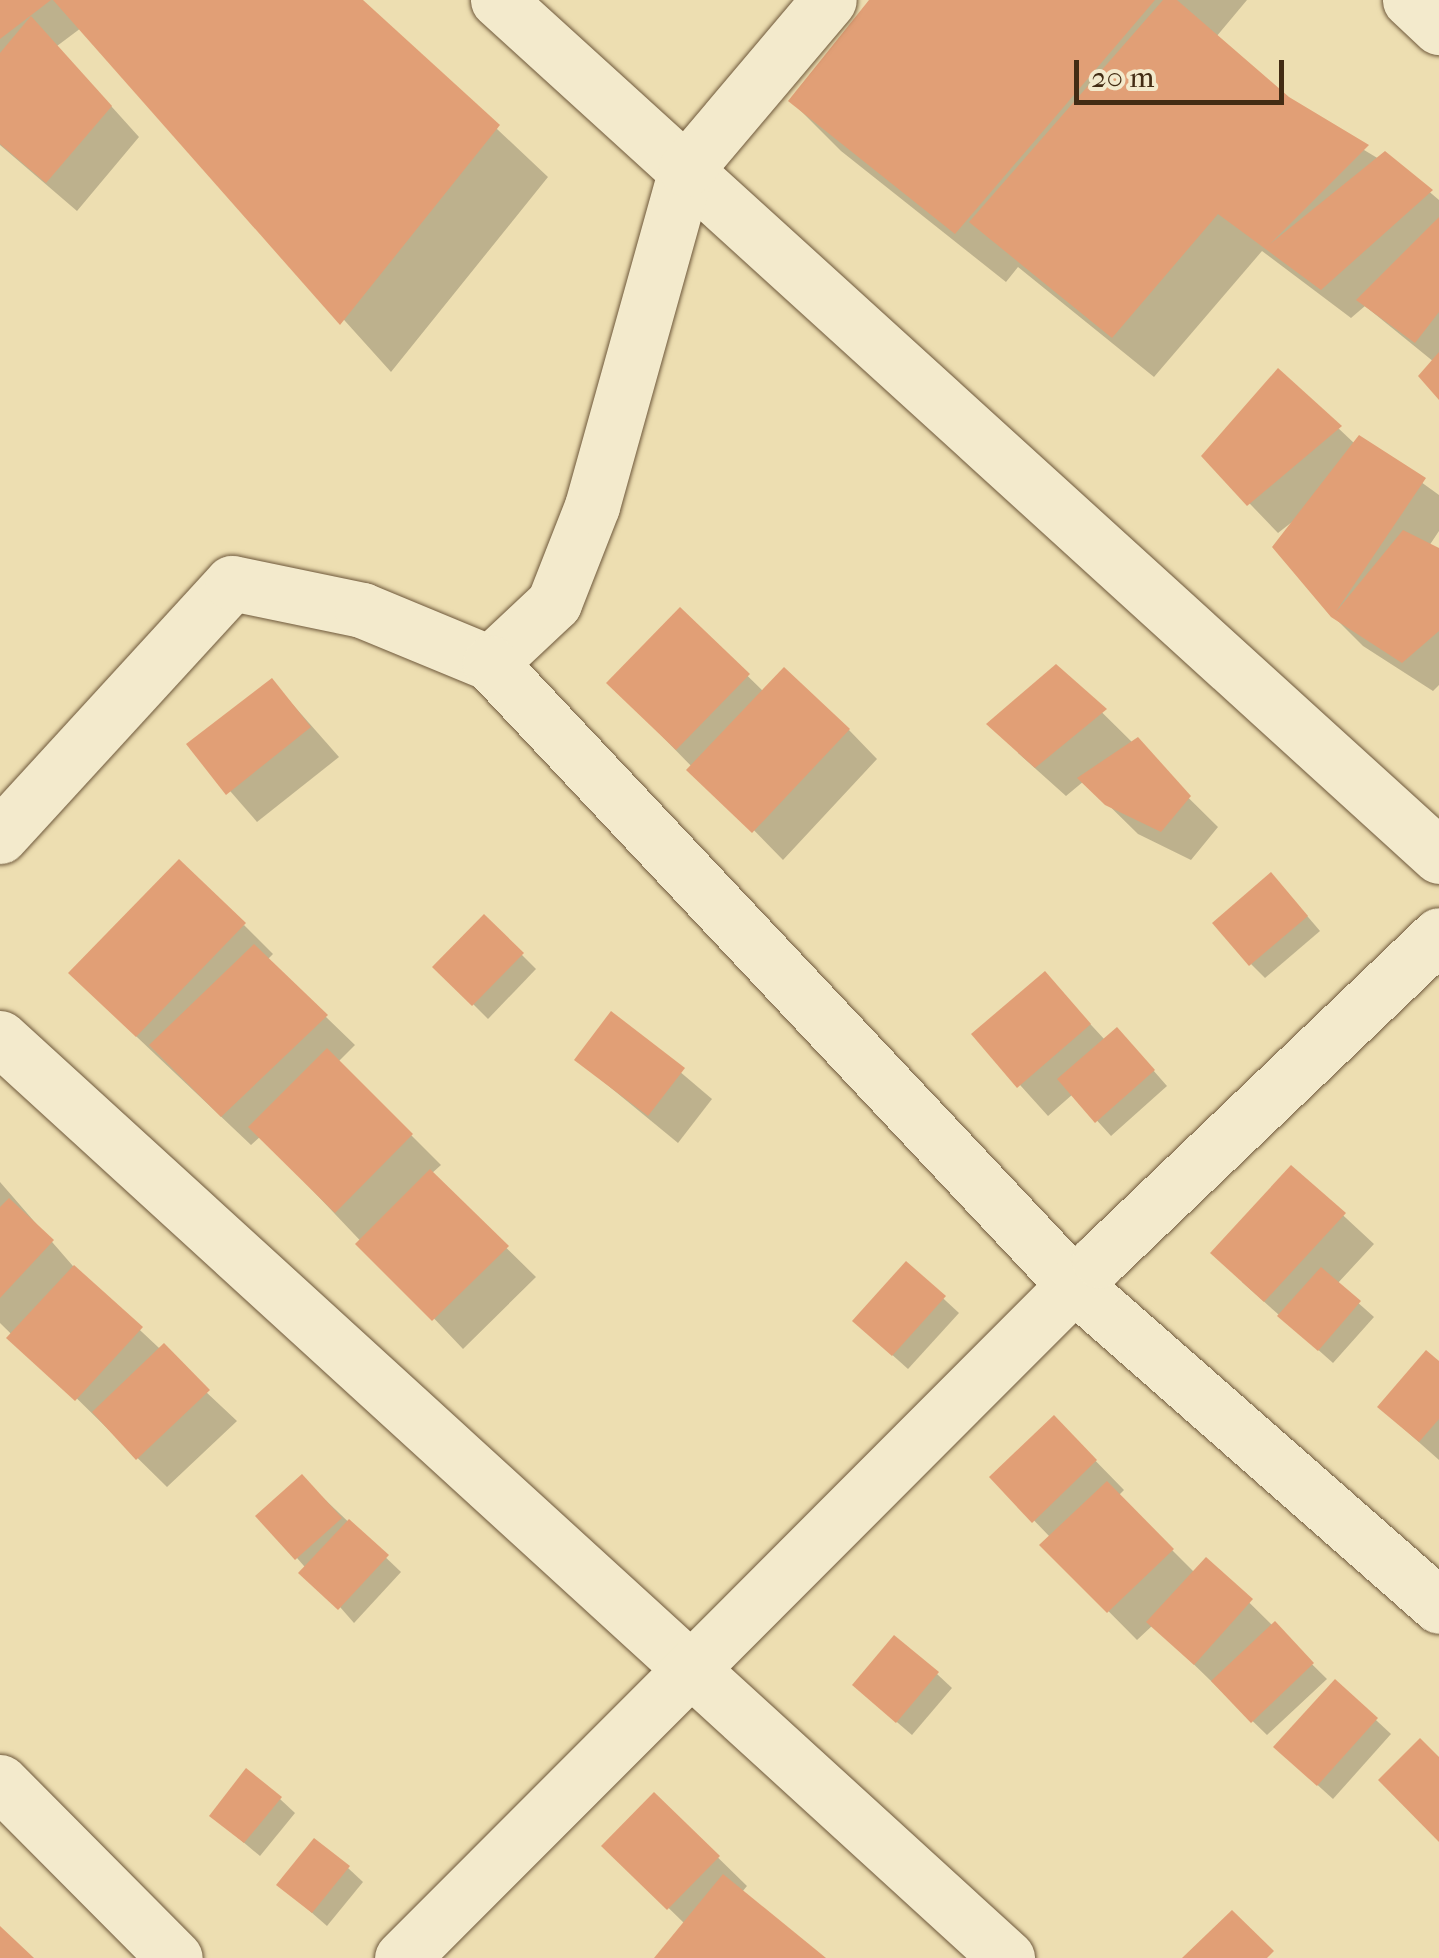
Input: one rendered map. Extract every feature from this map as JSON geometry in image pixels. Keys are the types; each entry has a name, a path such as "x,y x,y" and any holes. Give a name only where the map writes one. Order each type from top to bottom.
{"street":[{"path":"498,0 1439,856"},
{"path":"490,663 554,604 592,506 686,169 829,0"},
{"path":"1410,0 1439,27"},
{"path":"0,836 232,583 362,610 490,663 1074,1284 1439,1606"},
{"path":"402,1958 690,1675 1074,1284 1439,935"},
{"path":"0,1038 690,1675 1007,1958"},
{"path":"0,1782 175,1958"}],"building":[{"path":"0,0 51,0 0,39"},
{"path":"53,0 363,0 500,125 340,325"},
{"path":"869,0 1155,0 955,234 788,101"},
{"path":"1163,0 1177,0 1289,97 1369,145 1270,244 1385,151 1433,190 1321,290 1218,214 1112,338 969,222"},
{"path":"31,16 112,106 46,183 0,144 0,53"},
{"path":"1439,217 1439,312 1415,343 1356,300"},
{"path":"1439,352 1439,400 1418,376"},
{"path":"1278,368 1342,426 1247,506 1201,456"},
{"path":"1359,435 1426,478 1335,613 1403,530 1439,548 1439,631 1402,663 1331,617 1272,547"},
{"path":"680,607 750,674 676,750 606,683"},
{"path":"1056,664 1107,709 1035,768 986,724"},
{"path":"784,667 850,729 752,833 686,770"},
{"path":"272,678 311,727 226,795 186,744"},
{"path":"1138,737 1191,796 1161,832 1105,805 1077,778"},
{"path":"179,859 246,923 136,1037 68,973"},
{"path":"1271,872 1308,916 1249,966 1212,923"},
{"path":"484,914 524,953 472,1006 432,967"},
{"path":"254,944 328,1015 221,1117 149,1045"},
{"path":"1045,971 1091,1024 1017,1088 971,1034"},
{"path":"611,1011 685,1068 648,1116 574,1060"},
{"path":"1117,1027 1155,1070 1095,1123 1057,1079"},
{"path":"327,1048 413,1134 335,1213 248,1127"},
{"path":"1291,1165 1346,1213 1264,1302 1210,1253"},
{"path":"430,1169 509,1246 432,1321 355,1244"},
{"path":"9,1198 54,1240 0,1298 0,1207"},
{"path":"906,1261 946,1296 892,1356 852,1321"},
{"path":"74,1265 143,1327 75,1401 6,1338"},
{"path":"1321,1267 1361,1301 1318,1351 1277,1316"},
{"path":"164,1343 210,1390 136,1460 92,1412"},
{"path":"1426,1350 1439,1361 1439,1419 1419,1442 1377,1407"},
{"path":"1054,1415 1097,1460 1032,1523 989,1477"},
{"path":"302,1474 342,1518 295,1560 255,1516"},
{"path":"1107,1481 1174,1549 1107,1613 1039,1545"},
{"path":"349,1519 389,1555 338,1610 298,1573"},
{"path":"1206,1557 1253,1599 1194,1665 1146,1622"},
{"path":"1275,1621 1314,1663 1251,1723 1211,1681"},
{"path":"894,1635 939,1672 896,1723 852,1685"},
{"path":"1335,1679 1378,1718 1317,1786 1273,1747"},
{"path":"1420,1738 1439,1757 1439,1842 1378,1780"},
{"path":"246,1768 282,1797 244,1843 209,1816"},
{"path":"654,1792 720,1856 667,1910 601,1846"},
{"path":"314,1838 350,1866 312,1913 276,1885"},
{"path":"723,1874 826,1958 654,1958"},
{"path":"1232,1910 1274,1951 1267,1958 1182,1958"},
{"path":"0,1926 34,1958 0,1958"}]}
